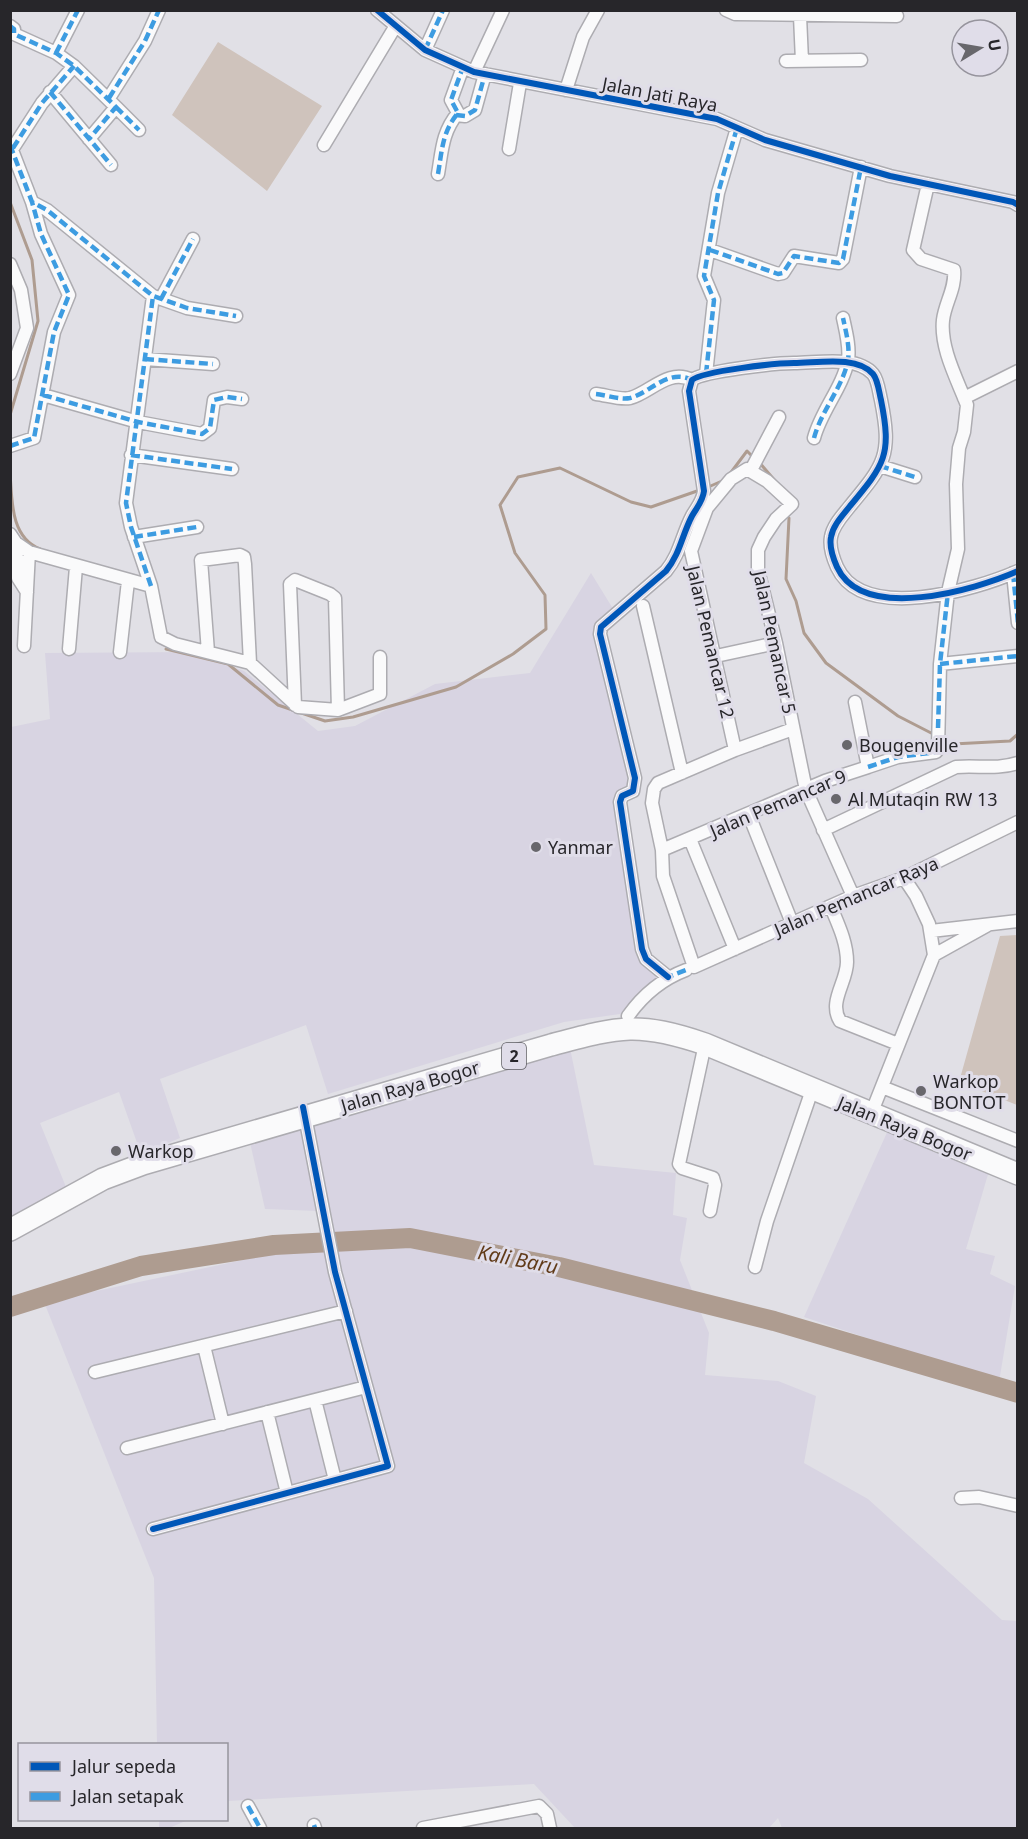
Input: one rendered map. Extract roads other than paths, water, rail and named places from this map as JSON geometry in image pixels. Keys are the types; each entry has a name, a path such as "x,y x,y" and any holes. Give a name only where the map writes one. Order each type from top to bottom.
{"highway":[{"name":"Jalan Raya Bogor","path":"304,1112 550,1034 628,1016 657,1018 678,1023 1017,1160"},
{"name":"Jalan Raya Bogor","path":"10,1219 100,1170 304,1112 619,1028 664,1031 705,1044 812,1090 876,1102 1017,1174"},
{"name":"Jalan Raya Bogor","path":"10,1230 103,1179 164,1152"}],"street":[{"path":"56,53 78,10"},
{"path":"89,139 112,103 159,10"},
{"name":"Jalan Jati Raya","path":"377,10 424,50 474,71 520,82 717,119 765,140 861,167 928,184 1016,199"},
{"path":"424,50 443,10"},
{"path":"438,174 444,137 458,111 451,100 474,71 504,10"},
{"path":"566,90 583,37 598,10"},
{"path":"726,10 735,14 800,16 842,13 897,16"},
{"path":"800,16 801,61"},
{"path":"10,26 14,29 14,34 56,53 74,66 138,130"},
{"path":"324,145 395,27"},
{"path":"786,61 861,60"},
{"path":"13,446 34,438 56,322 69,295 41,234 12,146 50,92 74,66"},
{"path":"456,116 465,116 475,110 474,71"},
{"path":"509,149 520,82"},
{"path":"50,92 111,165"},
{"path":"706,374 714,300 704,276 718,193 737,128"},
{"path":"710,250 778,274 783,273 794,256 839,263 843,259 861,167"},
{"path":"868,767 898,757 936,752 940,664 948,592 958,549 956,484 958,448 967,417 964,398 944,333 943,320 954,282 954,270 921,259 913,249 928,184"},
{"path":"32,202 47,210 157,298 187,308 236,316"},
{"path":"193,239 157,298 145,359 126,503 134,537 151,586 161,637 250,663 295,705 312,710 338,710 381,692 380,657"},
{"path":"10,264 21,290 27,328 11,369"},
{"path":"814,438 817,426 848,363 849,350 843,318"},
{"path":"145,359 213,364"},
{"path":"596,394 628,398 670,379 684,377 692,380 706,374 785,363 848,363 867,369 875,376 877,382 887,440 886,451 880,466 832,530 831,548 839,571 857,589 871,595 905,598 948,592 1015,572 1017,624"},
{"path":"964,398 1017,370"},
{"path":"668,978 646,959 642,950 620,802 622,796 633,791 634,778 600,634 602,627 666,571 686,550 686,530 703,499 704,487 689,391 692,380"},
{"path":"43,395 138,422 202,434 210,428 214,400 227,397 242,399"},
{"path":"753,466 766,446 779,417"},
{"path":"131,455 232,470"},
{"name":"Jalan Pemancar 5","path":"753,466 792,504 764,537 757,558 806,790 853,896"},
{"name":"Jalan Pemancar 12","path":"735,750 716,656 686,550 714,498 738,472 753,466"},
{"path":"880,466 915,477"},
{"path":"134,537 197,526"},
{"path":"13,538 29,552 76,567 151,586"},
{"path":"13,538 18,578 27,592"},
{"path":"24,646 29,552"},
{"path":"208,652 201,560 240,555 244,557 245,564 250,663"},
{"path":"69,649 76,567"},
{"path":"295,705 290,630 290,584 295,580 330,594 334,598 338,710"},
{"path":"120,652 128,581"},
{"path":"643,606 682,773"},
{"path":"716,656 776,643"},
{"path":"940,664 1017,656"},
{"name":"Jalan Pemancar 9","path":"662,850 806,790 868,767 855,702"},
{"path":"690,969 666,891 662,850 652,803 654,789 658,783 735,750 794,729"},
{"path":"824,830 956,767 976,766 995,769 1017,763"},
{"path":"749,815 792,923"},
{"name":"Jalan Pemancar Raya","path":"628,1016 636,1004 668,978 853,896 904,878 1017,822"},
{"path":"690,839 735,949"},
{"path":"904,878 916,896 931,931 934,955 876,1102 1017,1141"},
{"path":"831,907 844,938 847,964 835,1006 836,1014 840,1021 898,1044"},
{"path":"931,931 974,924 988,925 1017,921"},
{"path":"934,955 988,925"},
{"path":"705,1044 679,1164 681,1168 713,1178 715,1185 710,1211"},
{"path":"755,1267 812,1090"},
{"path":"153,1529 388,1466 335,1272 304,1112"},
{"path":"95,1372 346,1311"},
{"path":"204,1346 223,1424"},
{"path":"127,1448 366,1387"},
{"path":"315,1400 335,1480"},
{"path":"267,1412 287,1493"},
{"path":"961,1498 980,1497 1017,1506"},
{"path":"248,1806 260,1828"},
{"path":"423,1828 539,1806 547,1814 550,1828"}],"waterway":[{"path":"10,202 32,260 38,321 10,415"},
{"path":"729,475 747,451 753,457"},
{"path":"758,461 777,483"},
{"path":"166,649 228,664 278,705 325,721 353,717 456,687 513,654 546,629 545,595 515,553 500,505 518,477 560,468 631,502 651,507 700,490"},
{"path":"10,472 12,505 18,526 23,536 40,549"},
{"path":"706,488 722,481"},
{"path":"789,518 786,579 796,601 804,633 826,663 898,716 935,735"},
{"path":"941,738 953,744 1010,741 1018,734"},
{"name":"Kali Baru","path":"10,1307 141,1266 274,1245 410,1238 559,1267 774,1321 1018,1393"}],"place":[{"name":"Bougenville","path":"847,745"},
{"name":"Al Mutaqin RW 13","path":"836,799"},
{"name":"Yanmar","path":"536,847"},
{"name":"Warkop BONTOT","path":"921,1091"},
{"name":"Warkop","path":"116,1151"}]}
